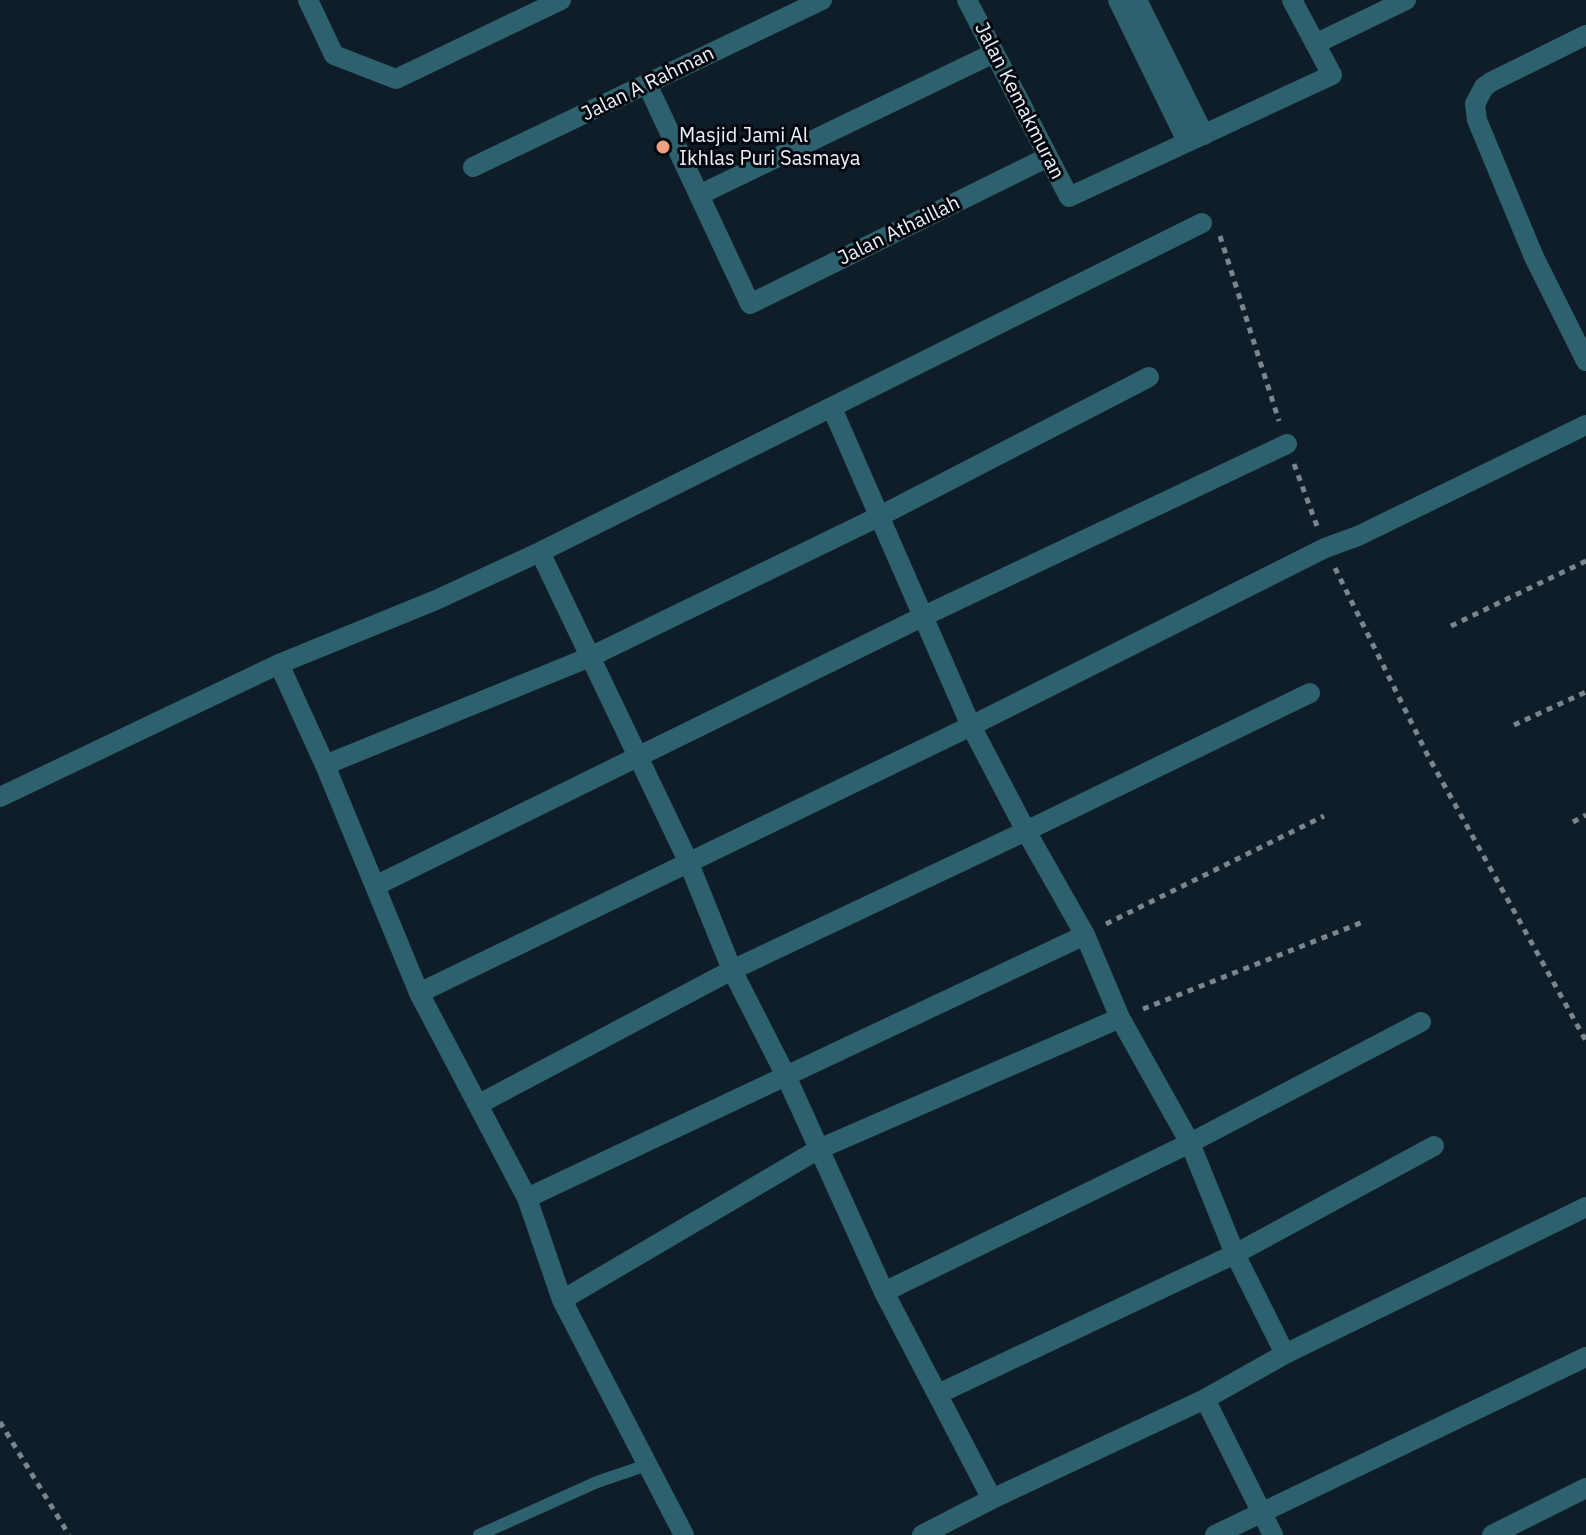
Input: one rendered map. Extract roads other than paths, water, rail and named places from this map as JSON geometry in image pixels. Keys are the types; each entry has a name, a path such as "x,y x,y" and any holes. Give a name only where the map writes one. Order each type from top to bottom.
{"street":[{"path":"308,0 334,55 396,79 561,0"},
{"name":"Jalan A Rahman","path":"473,167 822,0"},
{"name":"Jalan Kemakmuran","path":"967,0 1069,197 1196,138"},
{"path":"1118,0 1196,138"},
{"path":"1137,0 1196,138"},
{"path":"1196,138 1332,75 1292,0"},
{"path":"1315,44 1406,0"},
{"path":"1586,35 1491,82 1484,87 1475,104 1477,120 1534,257 1586,361"},
{"path":"647,84 701,194 994,53"},
{"name":"Jalan Athaillah","path":"701,194 750,304 1048,157"},
{"path":"0,797 279,664 436,600 540,552 1202,223"},
{"path":"325,765 590,657 880,516 1149,377"},
{"path":"832,408 971,726 1085,935 1120,1018 1190,1143 1235,1254 1285,1354"},
{"path":"419,993 971,726 1325,548 1358,536 1586,425"},
{"path":"375,886 924,616 1287,444"},
{"path":"540,552 688,861 732,970 786,1076 884,1292 992,1499"},
{"path":"279,664 325,765 419,993 527,1198 562,1300 684,1535"},
{"path":"479,1104 732,970 1310,693"},
{"path":"527,1198 1085,935"},
{"path":"562,1300 819,1149 1120,1018"},
{"path":"884,1292 1190,1143 1421,1022"},
{"path":"938,1394 1235,1254 1434,1146"},
{"path":"922,1535 1205,1399 1285,1354 1586,1207"},
{"path":"1215,1535 1586,1357"},
{"path":"1205,1399 1273,1535"},
{"path":"1492,1535 1586,1488"}],"lane":[{"path":"479,1535 597,1482 647,1465"}],"place":[{"name":"Masjid Jami Al Ikhlas Puri Sasmaya","path":"663,147"}]}
